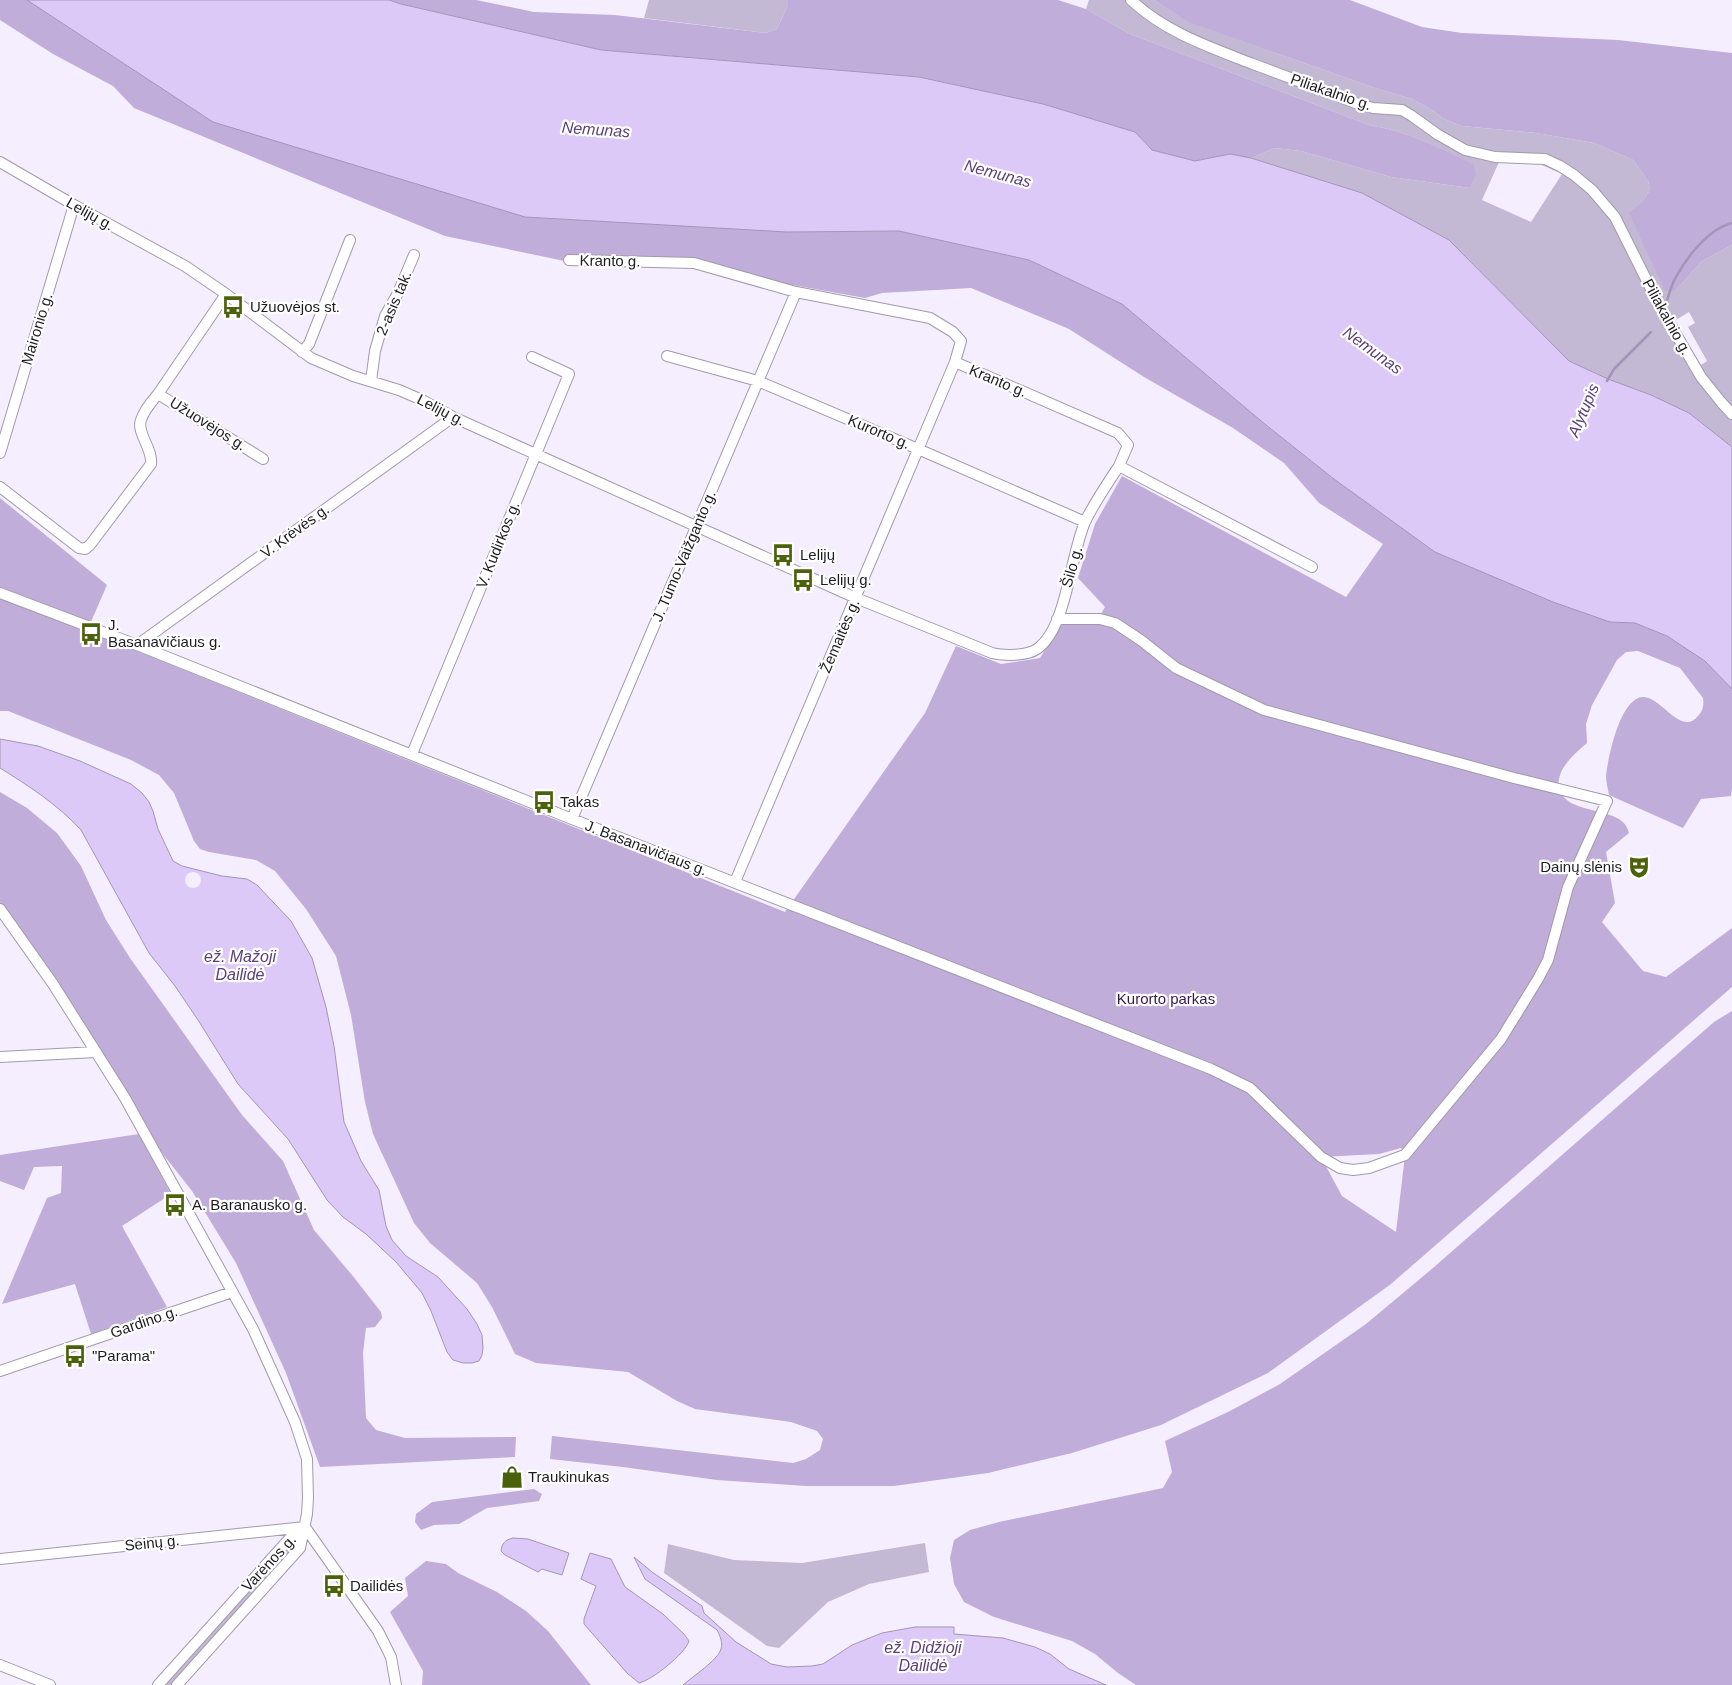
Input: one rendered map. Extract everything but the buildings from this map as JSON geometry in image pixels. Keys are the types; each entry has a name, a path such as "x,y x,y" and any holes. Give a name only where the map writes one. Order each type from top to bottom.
{"street":[{"name":"Piliakalnio g.","path":"1131,0 1174,32 1196,42 1358,104 1373,108 1402,110 1437,134 1465,150 1495,157 1545,159 1574,174 1592,190 1615,217 1659,305 1696,369 1732,414"},
{"name":"Lelijų g.","path":"0,162 185,266 226,294 311,358 353,376 399,390 422,400 453,417 536,453 696,528 856,598 992,653 1003,656 1017,654"},
{"name":"Maironio g.","path":"0,454 74,205"},
{"path":"302,352 309,344 350,240"},
{"name":"2-asis tak.","path":"371,381 375,350 385,316 414,255"},
{"name":"Kranto g.","path":"569,260 694,263 796,292 930,318 953,332 961,342 955,362 1118,433 1128,445 1119,466"},
{"name":"J. Tumo-Vaižganto g.","path":"572,820 796,292"},
{"path":"158,394 226,294"},
{"name":"Kurorto g.","path":"668,356 758,381 1085,522"},
{"name":"V. Kudirkos g.","path":"412,754 569,374 532,357"},
{"name":"Žemaitės g.","path":"735,882 955,362"},
{"name":"Užuovėjos g.","path":"0,487 79,548 85,549 151,464 151,452 140,428 140,420 158,394 263,459"},
{"name":"V. Krėvės g.","path":"137,645 453,417"},
{"path":"1119,466 1312,566"},
{"name":"Šilo g.","path":"1017,654 1035,651 1047,640 1057,619 1085,522 1119,466"},
{"name":"J. Basanavičiaus g.","path":"0,593 412,754 572,820 1211,1069 1250,1088 1321,1157 1340,1168 1353,1170 1369,1168 1405,1155 1501,1038 1538,979 1548,960 1568,887 1608,801 1504,776 1264,710 1176,668 1115,624 1100,619 1057,619"},
{"path":"0,909 53,984 124,1098 253,1329 303,1442 307,1458 308,1498 305,1528 378,1631 391,1657 396,1685"},
{"path":"0,1057 96,1052"},
{"name":"Gardino g.","path":"0,1371 232,1292"},
{"name":"Seinų g.","path":"0,1559 305,1528"},
{"name":"Varėnos g.","path":"158,1685 290,1538 305,1528"},
{"name":"Varėnos g.","path":"178,1685 300,1548 305,1528"},
{"path":"0,1665 50,1685"}],"shaded area":[{"path":"649,0 788,0 788,5 777,29 766,33 644,18"},
{"path":"1089,0 1154,0 1191,23 1378,89 1412,99 1444,119 1462,126 1536,133 1594,143 1633,160 1648,181 1650,190 1642,202 1675,291 1702,261 1732,245 1732,447 1689,413 1569,361 1449,240 1362,193 1251,158 1275,148 1301,151 1391,177 1470,188 1472,164 1410,135 1369,125 1130,34 1086,9","holes":["1499,162 1535,162 1562,174 1531,222 1482,200","1689,312 1695,323 1688,327 1707,361 1701,365 1674,321"]},
{"path":"294,1540 297,1541 296,1545 171,1685 164,1685"},
{"path":"925,1543 929,1572 869,1584 828,1602 779,1648 767,1646 664,1573 668,1544 734,1560 802,1563"}],"green space":[{"name":"Kurorto parkas","path":"0,0 27,0 213,122 787,232 899,231 1029,260 1122,304 1266,425 1334,479 1435,552 1553,602 1610,622 1635,623 1667,636 1705,661 1732,689 1731,796 1701,799 1683,828 1609,795 1606,776 1609,756 1622,717 1635,700 1643,697 1650,699 1685,722 1692,721 1700,714 1703,708 1703,698 1680,668 1638,651 1626,652 1617,660 1592,705 1586,724 1587,743 1566,764 1559,777 1559,784 1560,791 1566,799 1575,805 1608,814 1618,818 1625,824 1629,833 1606,852 1615,903 1602,922 1643,971 1666,977 1732,928 1732,987 1391,1284 1268,1373 1161,1425 1072,1453 988,1473 894,1486 806,1486 717,1480 550,1459 552,1436 793,1463 806,1459 820,1450 823,1439 817,1431 791,1422 695,1409 677,1401 628,1372 536,1363 515,1354 492,1307 477,1283 430,1243 414,1223 373,1134 365,1102 351,1015 336,956 306,909 275,871 256,860 200,849 194,841 174,793 159,775 131,760 8,711 0,711 0,498 107,585 87,631 785,912 925,713 956,646 1001,664 1040,658 1061,623 1098,619 1105,607 1078,578 1095,524 1122,476 1346,597 1383,544 1319,503 1284,463 1233,428 1144,377 1069,329 971,288 882,293 865,298 692,267 574,263 445,236 134,108 113,86 53,54 0,20","holes":["1401,1148 1405,1155 1396,1232 1342,1196 1321,1157 1379,1154"]},
{"path":"389,0 476,0 534,12 615,15 766,33 777,29 788,5 788,0 1058,0 1086,9 1130,34 1369,125 1396,131 1422,140 1473,164 1476,174 1470,188 1391,177 1301,151 1275,148 1251,158 1230,154 1195,161 1152,150 1135,132 1043,104 919,77 601,50"},
{"path":"1154,0 1350,0 1422,27 1462,33 1618,40 1732,53 1732,245 1702,261 1675,291 1665,291 1629,213 1642,202 1650,190 1648,181 1633,160 1594,143 1536,133 1462,126 1444,119 1412,99 1378,89 1190,23"},
{"path":"0,792 27,808 57,833 81,866 106,920 130,958 242,1115 283,1161 314,1230 381,1312 382,1318 375,1327 366,1328 363,1353 366,1418 376,1430 405,1438 516,1437 515,1457 320,1467 286,1373 236,1263 192,1191 159,1149 98,1046 0,902"},
{"path":"1732,1011 1732,1685 1136,1685 1095,1654 1072,1641 994,1617 964,1602 954,1584 950,1558 954,1540 970,1530 999,1522 1163,1488 1172,1472 1165,1441 1230,1411 1280,1384 1366,1324 1433,1268 1714,1022"},
{"path":"139,1134 171,1194 122,1226 167,1307 91,1334 75,1284 2,1304 47,1198 61,1193 62,1166 34,1167 24,1190 0,1181 0,1155"},
{"path":"534,1489 542,1494 539,1501 487,1508 459,1524 434,1525 421,1530 415,1522 416,1514 432,1502"},
{"path":"426,1561 446,1564 458,1573 497,1592 526,1611 548,1631 591,1685 422,1685 423,1671 390,1612 408,1596 405,1578"}],"water":[{"name":"Nemunas","path":"27,0 389,0 601,50 919,77 1043,104 1135,132 1152,150 1195,161 1230,154 1251,158 1362,193 1449,240 1569,361 1689,413 1732,447 1732,689 1705,661 1667,636 1635,623 1610,622 1553,602 1435,552 1334,479 1266,425 1122,304 1029,260 899,231 787,232 525,217 213,122"},
{"name":"ež. Mažoji Dailidė","path":"0,739 38,746 80,761 131,784 149,802 158,829 173,861 182,866 222,876 247,879 257,885 291,921 312,958 326,1007 334,1046 344,1122 361,1161 379,1190 386,1226 392,1240 406,1256 438,1277 467,1309 482,1335 483,1348 479,1361 463,1363 453,1360 447,1352 422,1293 396,1262 366,1234 343,1217 327,1200 288,1139 238,1084 175,986 149,953 81,830 52,804 0,768"},
{"path":"513,1538 528,1539 569,1553 562,1575 542,1569 538,1572 505,1555 501,1551 502,1546 506,1541"},
{"path":"590,1553 611,1559 625,1587 663,1614 689,1641 675,1659 645,1681 639,1683 627,1673 584,1624 584,1619 596,1586 581,1579"},
{"name":"ež. Didžioji Dailidė","path":"634,1557 652,1572 702,1606 704,1613 736,1642 771,1664 787,1667 823,1664 852,1645 882,1633 915,1627 954,1627 954,1634 1003,1638 1035,1647 1050,1654 1069,1669 1106,1685 683,1685 719,1653 722,1646 720,1637 717,1630 645,1579"}],"pier":[{"path":"193,872 201,880 193,888 185,880"}],"waterway":[{"name":"Alytupis","path":"1666,304 1674,280 1692,253 1707,237 1723,226 1732,223"},
{"name":"Alytupis","path":"1607,381 1614,369 1651,332"}],"place":[{"name":"Užuovėjos st.","path":"233,307"},
{"name":"Lelijų","path":"783,555"},
{"name":"Lelijų g.","path":"803,580"},
{"name":"J. Basanavičiaus g.","path":"91,634"},
{"name":"Takas","path":"544,802"},
{"name":"Dainų slėnis","path":"1639,867"},
{"name":"A. Baranausko g.","path":"175,1205"},
{"name":"\"Parama\"","path":"75,1356"},
{"name":"Traukinukas","path":"512,1477"},
{"name":"Dailidės","path":"334,1586"}]}
